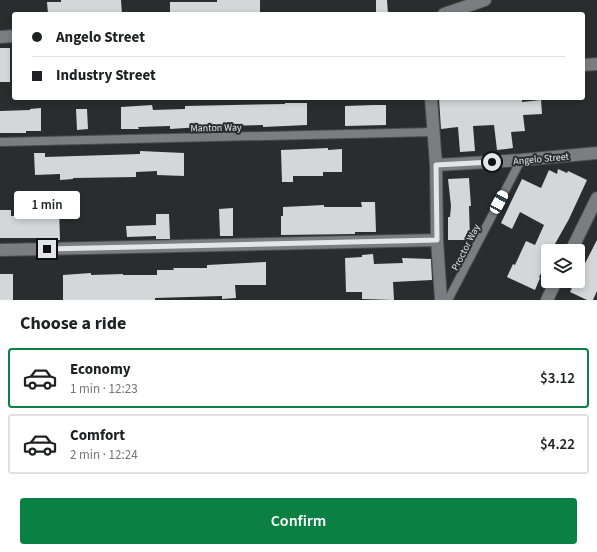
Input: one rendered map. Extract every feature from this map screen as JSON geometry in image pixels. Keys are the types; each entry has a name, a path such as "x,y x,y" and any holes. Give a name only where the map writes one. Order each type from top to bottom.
{"street":[{"path":"450,12 485,0"},
{"path":"0,36 12,36"},
{"path":"585,65 597,64"},
{"path":"432,100 436,165 437,240 441,300"},
{"name":"Angelo Street","path":"436,165 521,160 597,153"},
{"path":"574,244 597,198"},
{"path":"0,250 437,240"},
{"path":"547,300 553,288"}],"lane":[{"name":"Manton Way","path":"0,142 433,132"},
{"name":"Proctor Way","path":"448,300 521,160"}],"building":[{"path":"61,0 121,0 122,12 48,12 47,2 61,2"},
{"path":"217,0 260,0 260,12 170,12 170,2 217,2"},
{"path":"376,0 387,0 388,12 376,12"},
{"path":"0,48 10,48 10,82 0,82"},
{"path":"439,100 522,100 522,102 541,100 542,114 523,115 525,131 511,132 513,148 497,150 494,125 473,126 475,151 460,152 458,127 441,129"},
{"path":"307,103 307,125 263,127 263,125 216,126 170,129 170,126 121,129 121,107 152,105 153,110 185,109 185,106"},
{"path":"386,105 386,125 345,126 345,106"},
{"path":"41,108 41,131 26,131 26,133 0,133 0,111"},
{"path":"76,109 87,109 88,129 77,130"},
{"path":"328,148 328,150 342,149 342,172 323,172 323,176 293,176 293,182 282,182 281,150"},
{"path":"140,151 184,153 184,176 157,175 157,171 136,172 136,177 73,178 60,180 60,174 35,175 34,153 45,153 45,157 140,154"},
{"path":"558,169 567,173 568,171 587,180 569,219 555,244 541,244 541,273 535,290 507,277 513,264 515,265 526,241 535,245 544,225 520,212 512,229 501,223 522,179 541,188 549,170 557,174"},
{"path":"469,178 471,206 469,206 470,240 448,240 448,217 450,217 451,206 448,179"},
{"path":"361,202 375,202 376,232 355,232 355,234 281,235 281,216 283,216 283,207 324,205 324,207 362,207"},
{"path":"45,207 59,207 60,240 46,241 46,238 0,238 0,210 11,210 11,216 45,215"},
{"path":"233,208 233,236 220,236 219,209"},
{"path":"156,214 169,214 170,239 156,239 156,236 127,237 126,226 156,225"},
{"path":"597,240 597,291 593,300 587,300 570,292 572,288 585,288 585,263"},
{"path":"373,254 374,264 403,263 402,258 431,259 432,280 393,282 394,300 362,299 362,292 346,292 345,258 362,257 362,255"},
{"path":"266,262 266,285 235,285 236,298 222,299 222,296 155,298 155,300 63,300 63,275 91,273 91,275 157,275 157,270 174,270 173,268 207,268 207,265"},
{"path":"0,274 13,274 13,300 0,300"}],"route":[{"path":"47,249 437,240 436,165 492,162"}]}
